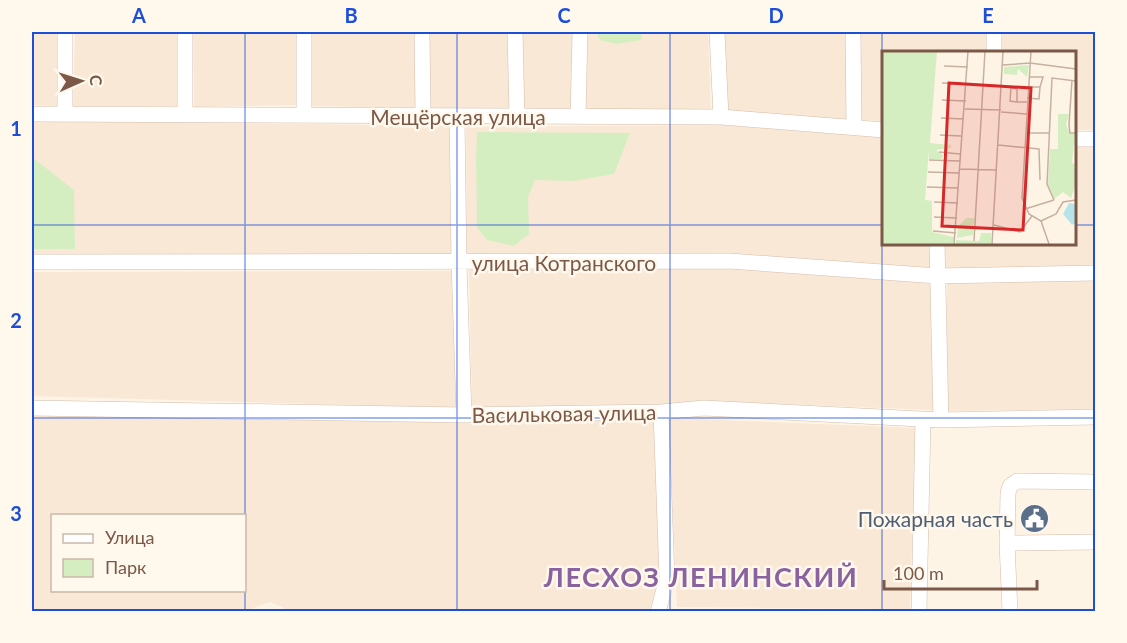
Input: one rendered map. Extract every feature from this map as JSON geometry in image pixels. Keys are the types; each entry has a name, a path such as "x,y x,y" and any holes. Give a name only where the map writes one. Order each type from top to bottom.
{"street":[{"path":"64,32 65,114"},
{"path":"185,32 185,114"},
{"path":"304,32 304,115"},
{"path":"422,32 423,116"},
{"path":"515,32 517,116"},
{"path":"578,117 580,32"},
{"path":"717,32 721,117"},
{"path":"853,32 854,127"},
{"path":"994,32 994,51"},
{"name":"Мещёрская улица","path":"32,114 721,117 882,130"},
{"path":"458,116 459,263 464,415"},
{"path":"1076,139 1095,139"},
{"path":"937,244 941,420"},
{"name":"улица Котранского","path":"32,262 729,261 938,276 1095,273"},
{"name":"Васильковая улица","path":"32,408 464,415 661,412 704,408 941,420 1095,417"},
{"path":"657,612 667,578 661,412"},
{"path":"919,612 923,419"},
{"path":"1010,612 1007,543 1010,486 1017,481 1095,482"},
{"path":"1007,543 1095,543"}],"shaded area":[{"path":"32,32 59,32 59,106 32,105"},
{"path":"75,32 177,32 177,106 73,106"},
{"path":"193,32 297,32 296,105 194,107"},
{"path":"312,32 415,32 416,108 312,106"},
{"path":"429,32 510,32 512,110 431,108"},
{"path":"522,32 573,32 572,110 524,110"},
{"path":"588,32 708,32 711,112 586,110"},
{"path":"724,32 846,32 847,120 728,113"},
{"path":"859,32 988,32 988,51 882,51 882,121 860,120"},
{"path":"1001,32 1095,32 1095,130 1076,130 1076,51 1001,51"},
{"path":"32,120 449,126 451,256 32,256"},
{"path":"721,125 882,137 882,244 929,244 930,268 467,256 466,127"},
{"path":"1076,146 1095,146 1095,267 945,270 944,244 1076,244"},
{"path":"730,268 931,281 933,410 704,401 660,405 472,407 469,270"},
{"path":"451,271 456,408 32,396 32,272"},
{"path":"1095,280 1095,409 947,411 947,283"},
{"path":"32,415 654,419 659,577 652,611 293,612 270,602 242,612 32,612"},
{"path":"669,418 916,428 910,609 677,607"}],"green space":[{"path":"596,32 642,32 641,40 616,44 600,40"},
{"path":"477,132 630,133 614,174 573,181 535,180 528,197 529,234 514,246 487,240 477,228"},
{"path":"32,157 74,190 75,249 32,249"}],"place":[{"name":"Пожарная часть","path":"1034,518"}],"district":[{"name":"ЛЕСХОЗ ЛЕНИНСКИЙ","path":"701,576"}]}
